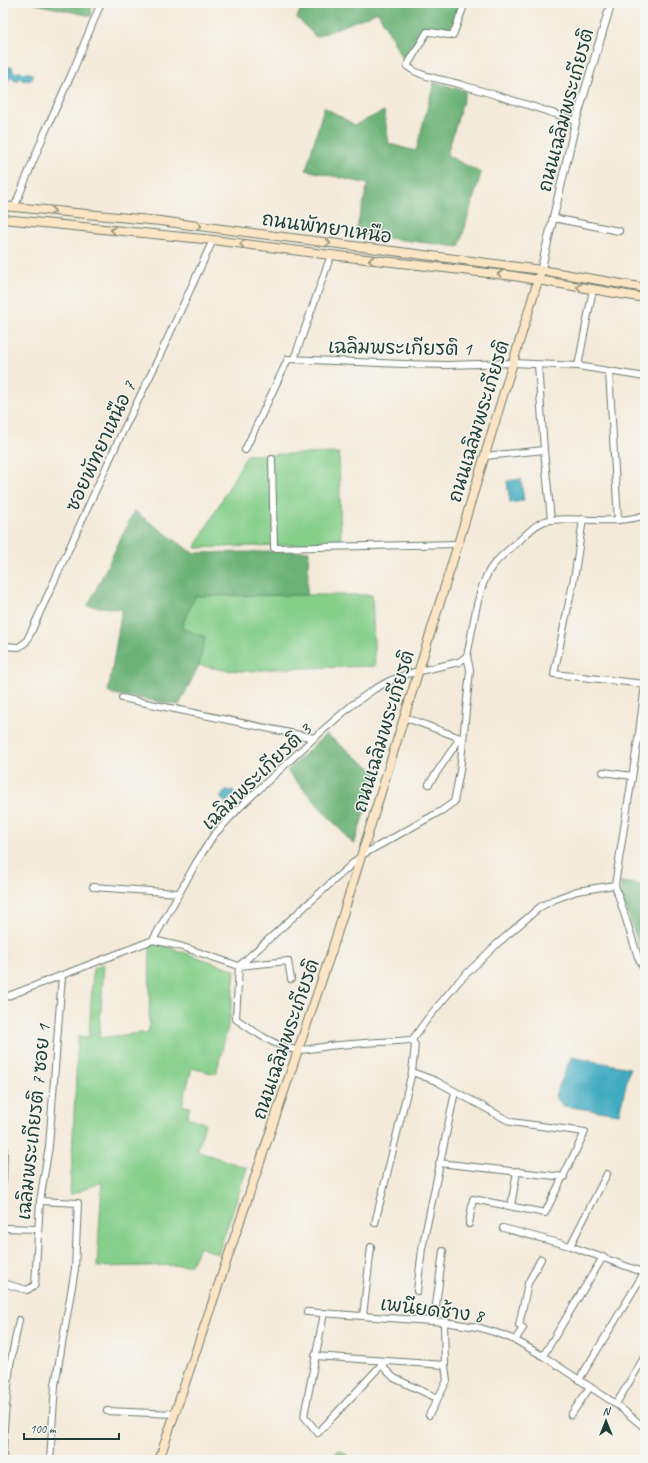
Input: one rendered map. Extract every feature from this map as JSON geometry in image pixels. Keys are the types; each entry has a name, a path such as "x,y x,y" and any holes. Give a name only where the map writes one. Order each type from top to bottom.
{"main road":[{"name":"ถนนพัทยาเหนือ","path":"3,206 160,221 541,270 645,288"},
{"name":"ถนนพัทยาเหนือ","path":"3,219 213,240 514,276 645,298"},
{"name":"ถนนเฉลิมพระเกียรติ","path":"159,1460 332,950 541,270"}],"street":[{"path":"14,208 101,3"},
{"path":"465,3 453,35 446,36 432,31 427,32 407,66 416,73 447,80 523,103 576,122"},
{"name":"ถนนเฉลิมพระเกียรติ","path":"541,270 576,122 611,3"},
{"path":"553,218 619,231"},
{"name":"ซอยพัทยาเหนือ 7","path":"3,646 19,647 26,642 119,439 154,368 213,240"},
{"path":"245,450 291,359 331,255"},
{"path":"578,366 593,289"},
{"name":"เฉลิมพระเกียรติ 1","path":"291,359 403,364 446,365 512,363 578,366 645,377"},
{"path":"538,365 551,520"},
{"path":"609,372 618,520"},
{"path":"485,456 544,450"},
{"path":"272,459 274,548 458,544"},
{"path":"412,1040 345,1044 307,1048 297,1051 259,1035 236,1019 239,966 362,855 441,811 454,802 460,770 461,739 470,670 467,656 482,586 490,570 519,540 540,522 551,520 582,519 618,520 639,517 645,514"},
{"path":"582,519 575,573 554,674 645,685 615,885 638,957 645,972"},
{"name":"เฉลิมพระเกียรติ 3","path":"153,940 178,893 213,836 240,807 314,738 352,705 373,690 401,677 459,662 467,656"},
{"path":"122,698 314,738"},
{"path":"404,717 461,739"},
{"path":"429,784 461,739"},
{"path":"603,772 632,776"},
{"path":"412,1040 428,1018 459,982 497,944 540,907 553,900 577,891 615,885"},
{"path":"93,887 178,893"},
{"path":"3,998 153,940 182,947 239,966 288,962 290,979"},
{"name":"เฉลิมพระเกียรติ 7 ซอย 1","path":"3,1283 27,1290 35,1285 40,1201 49,1146 62,976"},
{"path":"375,1223 412,1072 415,1045 412,1040"},
{"path":"412,1072 436,1081 511,1122 585,1132 545,1213 473,1199 469,1224"},
{"path":"417,1291 422,1249 455,1092"},
{"path":"3,1182 4,1150"},
{"path":"439,1163 564,1177"},
{"path":"511,1206 517,1172"},
{"path":"570,1246 608,1174"},
{"path":"40,1201 78,1203 75,1269 55,1385 50,1460"},
{"path":"3,1228 38,1229"},
{"path":"503,1228 570,1246 645,1273 579,1380"},
{"path":"363,1316 371,1247"},
{"path":"434,1321 443,1251"},
{"path":"543,1356 603,1258"},
{"path":"515,1340 523,1328 519,1325 528,1283 541,1259"},
{"name":"เพนียดช้าง 8","path":"307,1312 444,1322 477,1327 515,1340 543,1356 616,1404 645,1428"},
{"path":"324,1313 304,1416 318,1433 384,1362"},
{"path":"3,1460 4,1426 10,1365 19,1320"},
{"path":"429,1415 447,1380 445,1365 444,1322"},
{"path":"316,1356 384,1362 445,1365"},
{"path":"616,1404 645,1356"},
{"path":"384,1362 383,1367 394,1378 437,1398"},
{"path":"571,1415 590,1387"},
{"path":"107,1411 174,1414"}],"green space":[{"path":"31,3 92,3 91,16"},
{"path":"303,3 461,3 450,30 426,26 404,61 378,12 316,37 297,18"},
{"path":"434,82 466,91 447,155 481,173 459,247 355,234 368,184 306,170 324,107 355,125 384,111 389,144 416,151"},
{"path":"339,453 341,544 195,548 247,455"},
{"path":"134,511 193,553 309,551 307,595 195,596 181,628 205,637 199,665 179,705 108,693 122,609 88,606"},
{"path":"195,595 372,595 375,666 243,671 217,669 199,665 205,637 181,628"},
{"path":"326,734 377,773 354,845 287,771"},
{"path":"621,882 645,885 645,963 621,895"},
{"path":"150,945 162,945 235,970 230,1018 216,1074 192,1068 182,1105 190,1107 187,1117 205,1123 197,1151 247,1168 218,1254 199,1247 191,1265 97,1267 102,1182 70,1195 78,1036 89,1037 93,969 104,964 99,1038 149,1032"},
{"path":"339,1450 352,1458 350,1460 330,1460"}],"water":[{"path":"8,67 13,67 12,70 16,73 21,71 23,73 31,73 33,76 32,79 29,81 23,81 19,77 18,81 15,81 12,77 7,77 9,80 8,82 3,82 3,70 9,71"},
{"path":"521,479 524,501 510,503 507,481"},
{"path":"227,789 229,791 233,790 235,794 226,803 221,799 221,795"},
{"path":"571,1057 630,1068 619,1114 563,1106 555,1096"}]}
